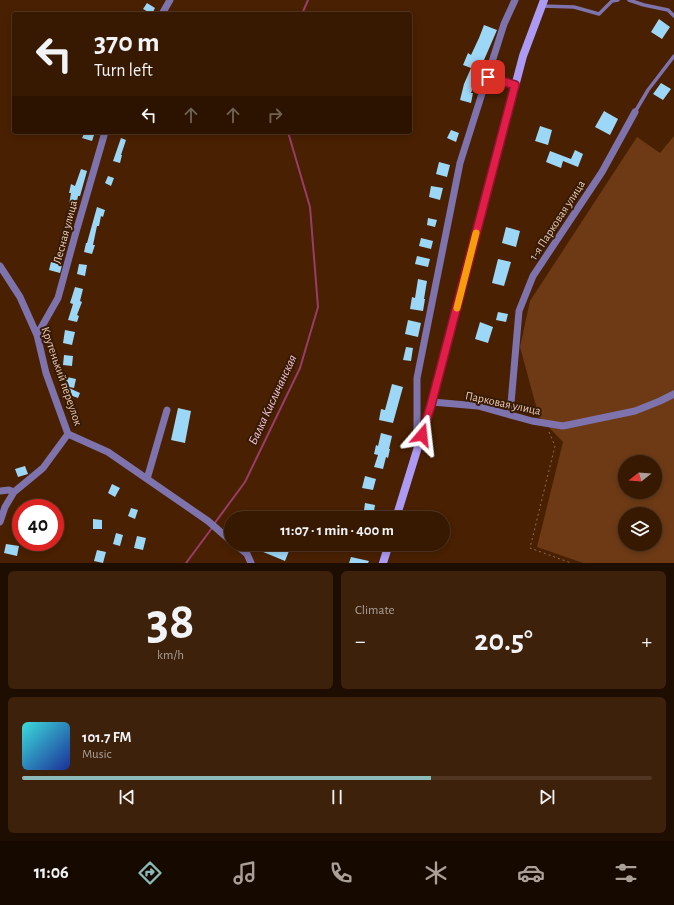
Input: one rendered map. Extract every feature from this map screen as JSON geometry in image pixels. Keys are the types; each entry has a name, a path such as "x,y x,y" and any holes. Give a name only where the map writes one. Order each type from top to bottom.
{"street":[{"path":"163,12 170,0"},
{"path":"417,450 417,378 460,163 504,24 515,0"},
{"path":"398,511 432,402 523,56 543,3"},
{"path":"488,77 515,85"},
{"name":"1-я Парковая улица","path":"510,415 519,311 533,276 602,172 635,112"},
{"name":"Лесная улица","path":"37,335 58,298 104,134"},
{"name":"Крутенький переулок","path":"0,266 20,297 37,335 46,373 68,434 78,437 108,452 208,521 224,535"},
{"name":"Парковая улица","path":"432,402 478,406 546,424 563,426 635,411 674,394"},
{"path":"147,479 167,410"},
{"path":"0,522 5,507 14,492 43,468 68,434"},
{"path":"0,491 9,490 14,492"},
{"path":"243,551 247,554 251,563"},
{"path":"383,563 386,551"}],"lane":[{"path":"543,3 574,7 598,14 612,1 618,0"},
{"path":"629,0 668,10 674,16"},
{"name":"1-я Парковая улица","path":"635,112 648,90 674,56"}],"path":[{"path":"546,424 555,446 530,548 571,563"}],"shaded area":[{"path":"674,136 674,563 583,563 537,547 563,442 539,417 520,347 530,301 637,137 660,153"}],"building":[{"path":"147,3 155,8 153,12 148,12 143,9"},
{"path":"659,19 670,27 662,39 651,32"},
{"path":"484,25 497,30 471,93 473,93 471,103 460,100 464,84 471,68 463,65 468,53 471,55"},
{"path":"661,83 671,89 663,100 653,94"},
{"path":"604,111 618,119 610,135 595,127"},
{"path":"540,126 552,130 548,145 535,141"},
{"path":"451,130 459,133 456,142 447,138"},
{"path":"84,134 94,134 92,141 82,138"},
{"path":"121,138 126,140 120,163 113,161"},
{"path":"575,150 583,154 578,167 563,161 561,168 546,162 550,151 571,159"},
{"path":"439,162 450,165 447,177 436,174"},
{"path":"81,169 87,171 80,196 78,196 75,212 68,211 71,184 75,186"},
{"path":"108,176 114,178 111,186 105,183"},
{"path":"431,186 443,188 440,200 429,197"},
{"path":"97,207 105,210 103,217 101,216 99,226 97,226 93,245 95,245 92,254 84,252"},
{"path":"428,218 437,220 435,227 427,225"},
{"path":"506,227 520,231 516,247 502,243"},
{"path":"63,230 71,231 69,238 62,236"},
{"path":"421,238 433,241 431,249 419,246"},
{"path":"417,256 430,259 428,267 415,264"},
{"path":"498,259 511,262 504,286 492,283"},
{"path":"51,262 62,265 60,273 49,270"},
{"path":"79,264 87,265 85,276 77,274"},
{"path":"418,279 427,281 423,311 410,309 412,297 415,298"},
{"path":"75,287 83,289 80,301 82,302 77,315 79,316 77,322 68,320 73,304 70,303"},
{"path":"498,312 508,314 506,322 496,320"},
{"path":"408,320 421,323 418,337 405,334"},
{"path":"480,322 493,327 488,343 475,339"},
{"path":"65,330 75,332 72,345 63,343"},
{"path":"406,347 413,348 411,361 403,360"},
{"path":"64,355 73,356 72,366 63,365"},
{"path":"67,377 76,379 74,388 65,386"},
{"path":"392,384 403,387 393,423 379,420 381,409 385,410"},
{"path":"69,388 80,393 78,398 67,394"},
{"path":"178,408 191,411 185,443 171,440"},
{"path":"381,433 392,436 388,458 386,457 383,469 374,467 378,455 374,454 376,445 378,446"},
{"path":"25,466 28,474 18,477 15,469"},
{"path":"365,476 376,479 373,490 362,488"},
{"path":"112,484 120,488 115,497 108,493"},
{"path":"365,503 375,505 374,511 364,511"},
{"path":"131,508 138,510 135,519 128,516"},
{"path":"93,519 102,520 102,529 93,529"},
{"path":"116,533 123,535 120,546 113,544"},
{"path":"137,536 146,538 143,550 134,548"},
{"path":"6,544 12,545 12,551 18,551 17,556 4,553"},
{"path":"97,550 106,552 103,563 94,561"},
{"path":"261,551 289,551 285,561"},
{"path":"351,557 369,561 368,563 349,563"}],"waterway":[{"name":"Балка Кисличанская","path":"303,12 308,0"},
{"name":"Балка Кисличанская","path":"214,524 245,482 300,368 318,307 310,207 289,134"},
{"name":"Балка Кисличанская","path":"186,563 212,528"}],"slow traffic":[{"path":"457,308 476,233"}],"route":[{"path":"422,435 515,85 488,77"}]}
